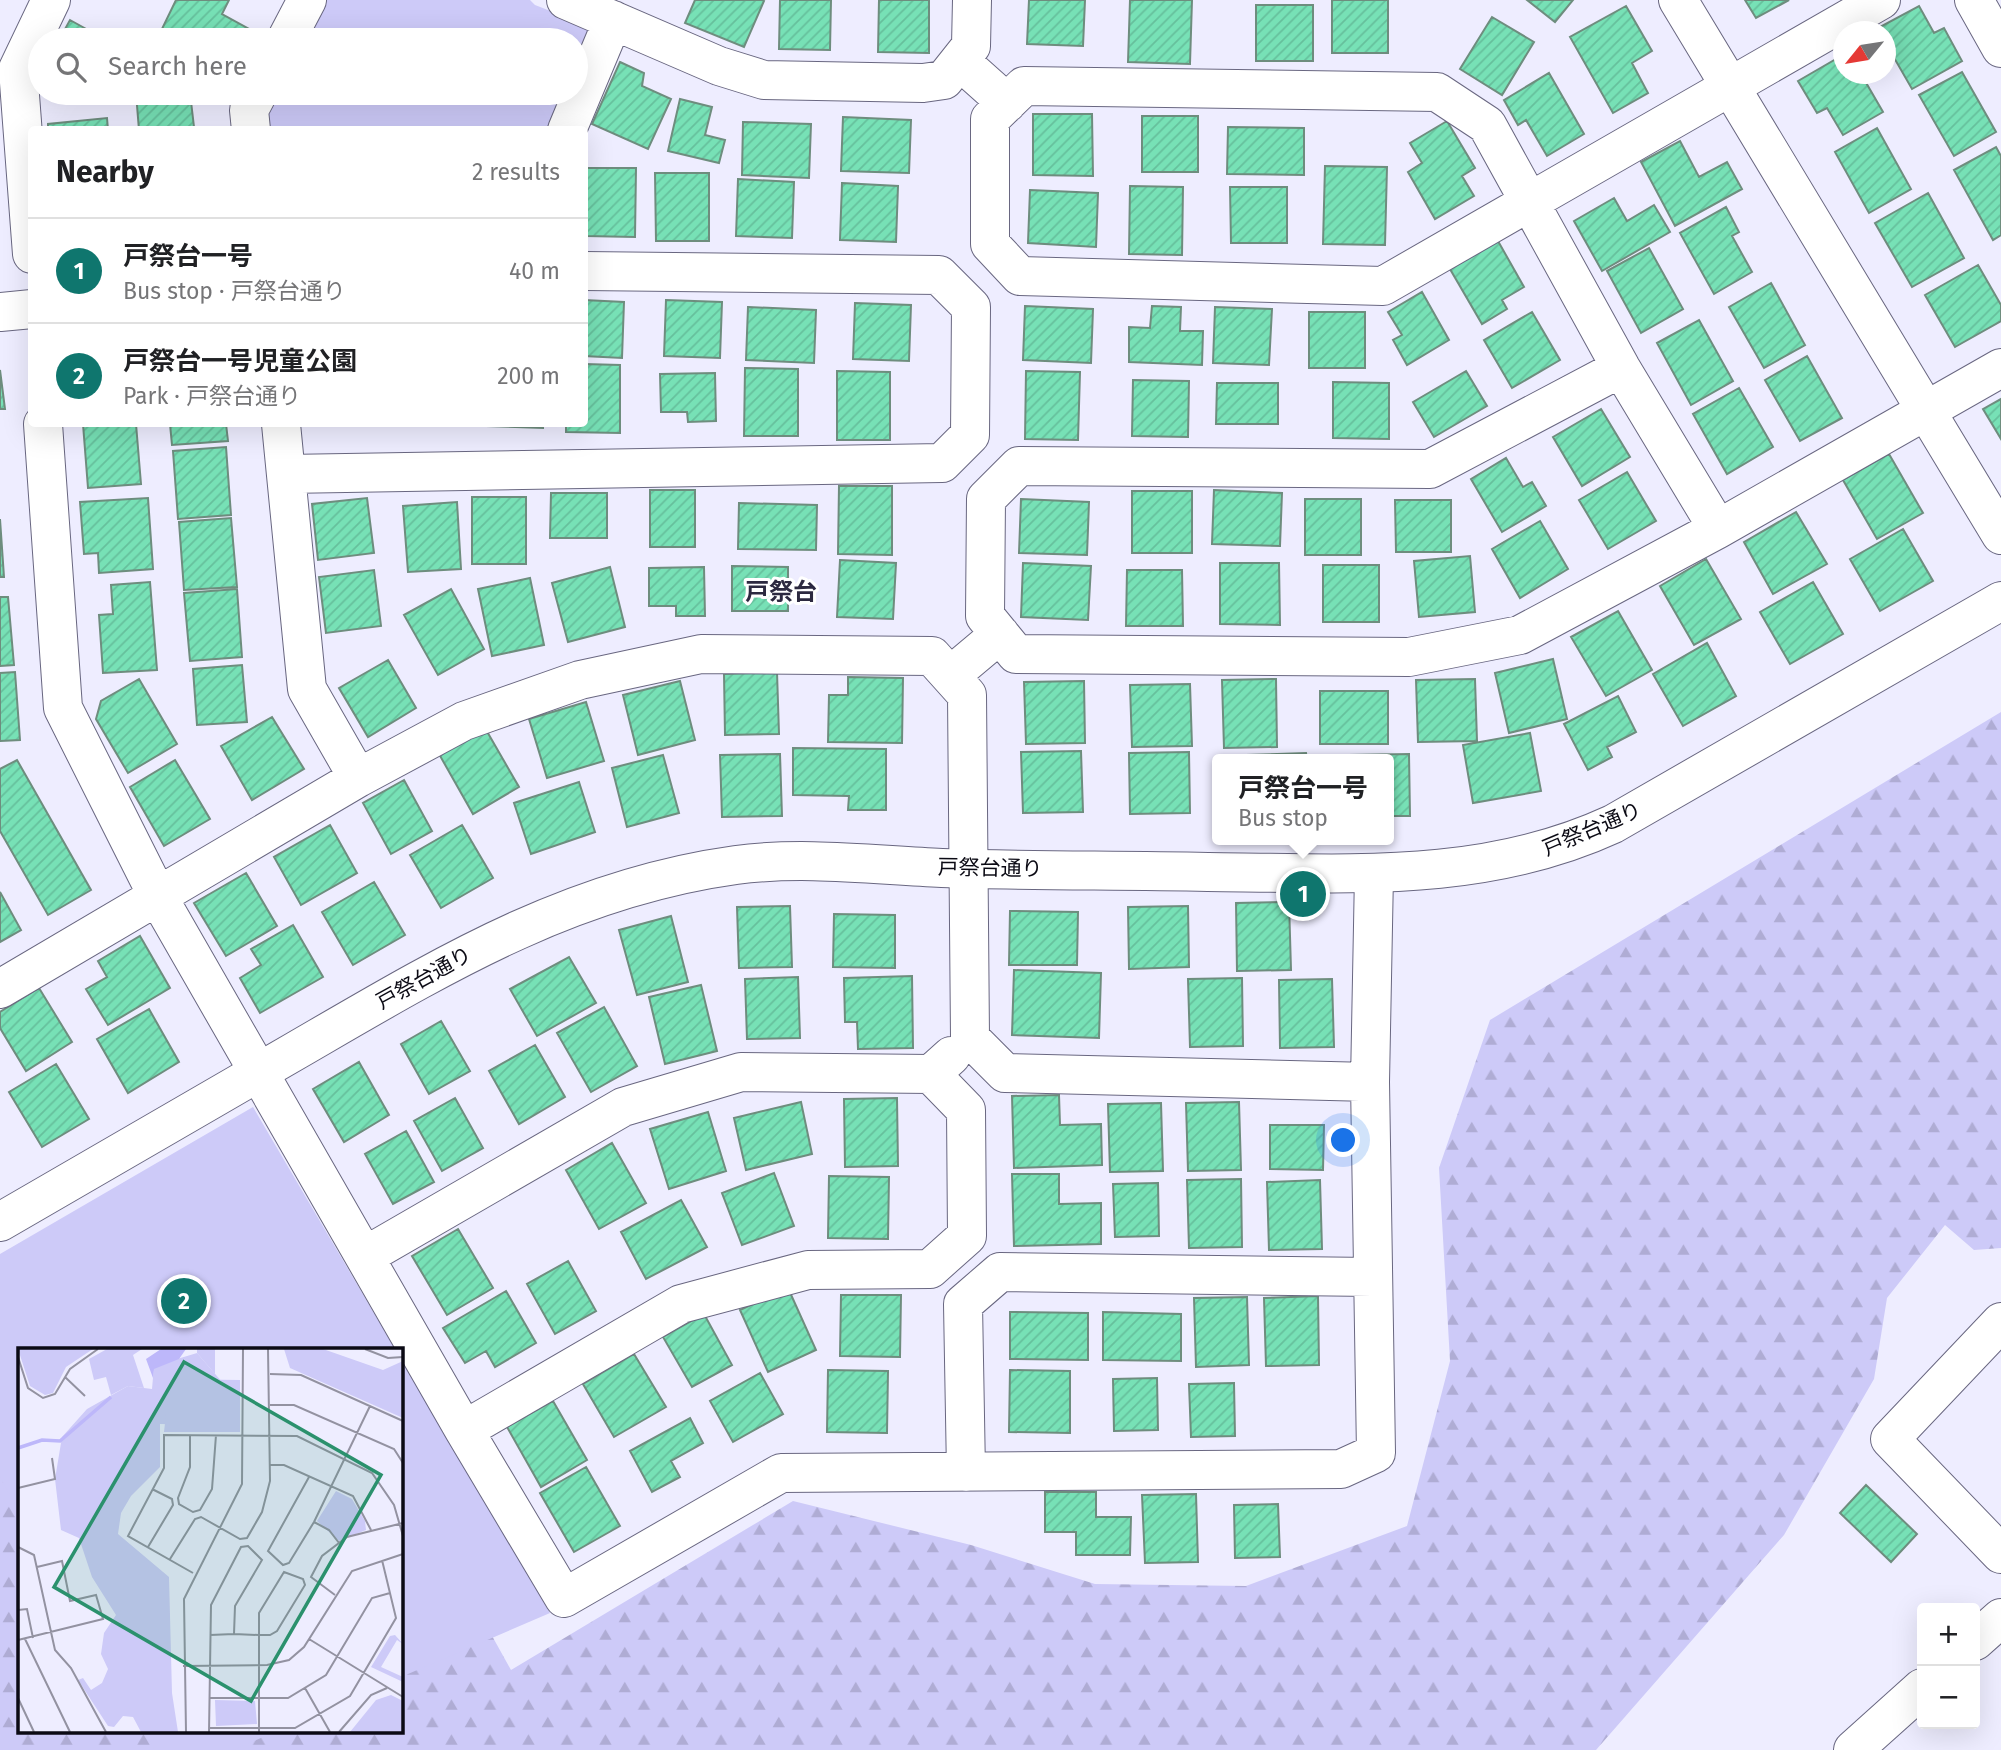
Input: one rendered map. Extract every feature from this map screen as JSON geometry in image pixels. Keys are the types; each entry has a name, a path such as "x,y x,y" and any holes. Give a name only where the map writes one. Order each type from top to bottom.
{"street":[{"path":"38,28 51,0"},
{"path":"292,28 307,0"},
{"path":"566,0 719,66 764,80 923,83 944,80 971,46 972,0"},
{"path":"1678,0 2001,535"},
{"path":"1718,529 1621,368 1530,202 1487,125 1437,92 1024,86 990,119 990,244 1020,276 1382,286 1530,202 1881,0"},
{"path":"1974,0 2001,48"},
{"path":"588,80 613,20"},
{"path":"28,48 18,69 28,201"},
{"path":"961,61 1007,103"},
{"path":"251,126 249,110 252,105"},
{"path":"569,126 577,105"},
{"path":"958,293 1003,258"},
{"path":"286,474 942,463 970,435 971,307 939,275 588,271"},
{"path":"0,312 28,309"},
{"path":"1621,368 1430,468 1019,466 986,499 985,616 1016,654 1409,657 1520,635 1718,529 2001,368"},
{"path":"43,427 63,708 158,897 464,1430 564,1598 781,1473 1341,1469 1376,1453 1370,1082 1374,874"},
{"path":"281,427 306,689 358,778"},
{"path":"956,449 1000,486"},
{"name":"戸祭台通り","path":"0,1222 443,965 592,898 687,873 741,864 793,861 968,869 1374,874 1486,865 1542,852 1582,838 1641,809 2001,601"},
{"path":"950,676 1000,634"},
{"path":"0,989 358,778 477,717 580,680 701,654 932,656 967,695 970,1038 1005,1073 1370,1082"},
{"path":"365,1256 623,1107 741,1072 932,1074 970,1038"},
{"path":"966,1110 1005,1073"},
{"path":"932,1074 966,1110 967,1236 1000,1272"},
{"path":"464,1430 681,1304 808,1270 930,1269 967,1236"},
{"path":"930,1269 963,1304 966,1472"},
{"path":"963,1304 1000,1272 1372,1277"},
{"path":"2001,1322 1890,1439 2001,1554"},
{"path":"1980,1637 2001,1618"},
{"path":"1853,1750 1917,1692"}],"green space":[{"path":"325,0 530,0 535,5 597,29 588,50 588,28 309,28"},
{"path":"267,105 564,105 556,126 270,126"},
{"path":"2001,712 2001,1248 1974,1250 1945,1225 1887,1298 1874,1379 1784,1535 1596,1750 0,1750 0,1400 18,1352 18,1732 402,1732 402,1474 511,1670 793,1501 971,1545 1095,1584 1246,1586 1407,1526 1450,1361 1439,1168 1490,1020"},
{"path":"253,1107 394,1348 18,1348 18,1509 0,1477 0,1254"},
{"path":"402,1360 550,1613 402,1677"},
{"path":"145,1732 275,1732 233,1750 155,1750"}],"building":[{"path":"176,0 229,0 222,14 247,28 162,28"},
{"path":"695,0 764,1 744,47 685,23"},
{"path":"780,0 831,0 830,50 779,49"},
{"path":"879,0 929,0 929,53 878,52"},
{"path":"1029,0 1085,0 1083,46 1027,44"},
{"path":"1130,0 1192,0 1190,64 1128,62"},
{"path":"1332,0 1388,0 1388,53 1332,53"},
{"path":"1527,0 1573,0 1555,22"},
{"path":"1745,0 1789,0 1756,18"},
{"path":"1256,5 1313,5 1313,61 1256,61"},
{"path":"1626,6 1652,51 1632,63 1648,93 1613,113 1570,37"},
{"path":"1919,6 1934,33 1944,28 1962,61 1912,89 1896,61 1896,21 1891,21"},
{"path":"1492,17 1534,42 1502,95 1460,69"},
{"path":"70,20 84,28 66,28"},
{"path":"1833,61 1833,84 1867,84 1883,112 1843,135 1827,108 1817,113 1798,81"},
{"path":"620,62 644,73 642,86 671,99 648,149 592,124"},
{"path":"1962,72 1996,132 1954,156 1919,95"},
{"path":"1549,73 1584,134 1547,156 1526,120 1518,125 1504,100"},
{"path":"680,99 712,107 705,135 725,140 719,163 668,151"},
{"path":"137,105 191,105 194,126 139,126"},
{"path":"1033,114 1092,114 1093,176 1033,175"},
{"path":"1142,116 1198,116 1198,172 1142,172"},
{"path":"843,117 911,120 909,173 841,171"},
{"path":"107,118 108,126 48,126"},
{"path":"1447,121 1475,168 1462,176 1474,196 1435,219 1408,172 1422,163 1410,143"},
{"path":"743,122 811,124 809,178 742,175"},
{"path":"1228,127 1304,128 1304,175 1227,174"},
{"path":"1877,128 1911,189 1869,213 1835,152"},
{"path":"1680,141 1699,177 1727,162 1742,189 1675,226 1641,162"},
{"path":"1996,147 2001,156 2001,235 1993,240 1954,170"},
{"path":"1325,166 1387,167 1385,245 1323,244"},
{"path":"588,168 636,168 635,237 588,236"},
{"path":"655,173 709,173 709,241 656,241"},
{"path":"738,179 794,182 792,238 736,236"},
{"path":"842,183 898,186 896,242 840,240"},
{"path":"1130,186 1183,187 1182,255 1129,254"},
{"path":"1230,187 1287,187 1287,243 1231,243"},
{"path":"1030,190 1098,193 1096,247 1028,243"},
{"path":"1928,193 1964,258 1912,287 1875,223"},
{"path":"1614,198 1627,221 1654,205 1670,232 1602,271 1574,221"},
{"path":"1726,207 1739,232 1732,236 1752,272 1714,294 1680,233"},
{"path":"1498,241 1524,287 1502,300 1507,309 1482,324 1450,269"},
{"path":"1649,248 1683,309 1641,333 1607,271"},
{"path":"1978,265 2001,305 2001,321 1955,347 1925,295"},
{"path":"1771,283 1805,345 1764,368 1729,307"},
{"path":"1422,292 1449,340 1407,365 1393,340 1402,335 1388,312"},
{"path":"588,300 624,302 622,358 588,356"},
{"path":"666,300 722,302 720,358 664,356"},
{"path":"855,303 911,305 909,361 853,359"},
{"path":"1025,306 1093,309 1091,363 1023,360"},
{"path":"1152,306 1181,307 1180,331 1203,331 1202,365 1129,362 1129,327 1150,328"},
{"path":"748,307 816,310 814,363 746,360"},
{"path":"1215,307 1272,309 1269,365 1213,363"},
{"path":"1309,312 1365,312 1365,368 1309,368"},
{"path":"1532,312 1560,360 1512,388 1484,340"},
{"path":"1699,320 1733,381 1691,405 1657,343"},
{"path":"1807,356 1842,418 1800,441 1765,380"},
{"path":"588,364 620,365 620,433 566,432 566,427 588,427"},
{"path":"745,368 798,369 798,436 744,436"},
{"path":"0,370 5,409 0,409"},
{"path":"837,371 890,372 890,440 837,440"},
{"path":"1026,371 1080,372 1078,440 1025,439"},
{"path":"1466,371 1487,406 1434,437 1413,402"},
{"path":"715,373 716,421 688,422 687,412 661,412 660,374"},
{"path":"1133,380 1189,381 1188,437 1132,436"},
{"path":"1333,382 1389,383 1389,439 1333,438"},
{"path":"1217,383 1278,383 1278,424 1216,424"},
{"path":"1739,388 1773,447 1727,474 1693,414"},
{"path":"2001,399 2001,439 1983,409"},
{"path":"1601,409 1630,457 1582,486 1553,437"},
{"path":"83,427 136,427 141,484 88,488"},
{"path":"170,427 226,427 228,441 172,445"},
{"path":"226,447 231,515 178,519 173,451"},
{"path":"1889,454 1923,513 1877,539 1843,480"},
{"path":"1506,458 1523,487 1532,482 1546,506 1502,532 1471,479"},
{"path":"1627,472 1656,521 1608,549 1579,500"},
{"path":"839,486 892,486 892,555 838,554"},
{"path":"650,490 695,490 695,547 650,547"},
{"path":"1214,490 1282,493 1280,546 1212,544"},
{"path":"1132,491 1192,491 1192,553 1132,553"},
{"path":"551,493 607,493 607,538 550,538"},
{"path":"472,497 526,497 526,564 472,564"},
{"path":"148,498 153,569 99,573 98,553 84,554 80,502"},
{"path":"367,498 374,553 318,560 312,504"},
{"path":"1021,499 1089,502 1087,555 1019,553"},
{"path":"1305,499 1361,499 1361,555 1305,555"},
{"path":"1395,500 1451,500 1451,552 1396,552"},
{"path":"457,502 461,569 408,572 403,506"},
{"path":"739,503 817,505 816,550 738,549"},
{"path":"1796,512 1827,564 1773,594 1744,542"},
{"path":"231,518 237,587 184,590 179,522"},
{"path":"0,519 4,577 0,577"},
{"path":"1540,521 1568,569 1520,598 1492,549"},
{"path":"1903,529 1933,581 1880,611 1850,559"},
{"path":"1470,556 1475,612 1419,617 1414,561"},
{"path":"1706,559 1741,619 1694,645 1660,586"},
{"path":"840,560 896,563 893,619 837,617"},
{"path":"1023,563 1091,566 1088,620 1021,617"},
{"path":"1220,563 1279,563 1280,625 1220,624"},
{"path":"1323,565 1379,565 1379,622 1323,622"},
{"path":"732,566 788,567 788,611 732,611"},
{"path":"610,567 625,627 568,642 552,583"},
{"path":"704,567 705,616 676,616 676,606 649,606 649,568"},
{"path":"374,570 381,626 326,633 319,577"},
{"path":"1127,570 1182,570 1183,626 1126,626"},
{"path":"530,578 544,645 492,656 478,589"},
{"path":"150,582 157,670 103,673 99,615 113,614 111,585"},
{"path":"1813,582 1843,634 1790,664 1760,612"},
{"path":"237,589 242,657 190,661 184,593"},
{"path":"451,589 484,649 438,675 404,615"},
{"path":"0,597 8,597 14,665 0,666"},
{"path":"1618,611 1652,670 1606,696 1571,637"},
{"path":"1707,643 1736,696 1683,726 1653,674"},
{"path":"1553,659 1567,719 1509,733 1495,673"},
{"path":"388,660 416,708 368,737 339,688"},
{"path":"242,665 247,722 197,725 193,669"},
{"path":"15,672 20,740 0,741 0,673"},
{"path":"777,672 779,734 725,735 724,674"},
{"path":"848,677 903,678 902,743 828,742 829,695 848,695"},
{"path":"139,679 177,744 128,773 96,719 101,701"},
{"path":"1276,679 1277,747 1224,748 1222,680"},
{"path":"1475,679 1477,741 1418,742 1416,680"},
{"path":"680,681 695,740 638,755 623,695"},
{"path":"1084,681 1085,743 1026,744 1024,682"},
{"path":"1190,684 1192,746 1132,747 1130,685"},
{"path":"1320,691 1388,691 1388,744 1320,744"},
{"path":"1618,696 1636,732 1607,747 1612,757 1588,770 1564,724"},
{"path":"586,702 604,761 547,778 529,719"},
{"path":"272,717 304,769 252,800 221,746"},
{"path":"485,728 519,787 473,814 439,754"},
{"path":"1530,733 1541,791 1473,803 1463,745"},
{"path":"793,748 886,749 886,810 848,810 849,796 793,795"},
{"path":"1081,751 1083,812 1023,813 1021,752"},
{"path":"1189,752 1190,813 1130,814 1129,753"},
{"path":"780,754 782,816 722,817 720,755"},
{"path":"1394,754 1409,754 1410,816 1394,816"},
{"path":"663,755 679,813 627,827 612,768"},
{"path":"17,760 91,890 48,915 0,831 0,769"},
{"path":"175,760 210,819 164,846 130,787"},
{"path":"404,780 432,831 391,854 363,803"},
{"path":"579,782 595,832 531,854 514,803"},
{"path":"330,825 357,873 301,905 274,857"},
{"path":"462,825 493,878 441,908 410,855"},
{"path":"246,873 277,926 226,956 194,903"},
{"path":"374,882 405,935 353,965 322,912"},
{"path":"0,892 21,930 0,942"},
{"path":"1289,902 1291,970 1237,971 1236,903"},
{"path":"790,906 792,967 739,968 737,907"},
{"path":"1188,906 1189,967 1129,969 1128,907"},
{"path":"1010,911 1078,912 1077,965 1009,965"},
{"path":"834,914 895,915 895,968 833,967"},
{"path":"671,916 688,982 637,995 619,930"},
{"path":"293,925 323,977 260,1013 240,978 261,965 251,949"},
{"path":"140,936 170,988 108,1025 86,989 107,977 98,961"},
{"path":"569,957 596,1003 537,1036 510,989"},
{"path":"1014,970 1101,973 1099,1038 1012,1035"},
{"path":"912,976 913,1048 858,1049 857,1022 845,1022 844,978"},
{"path":"798,977 800,1038 747,1039 745,979"},
{"path":"1242,978 1243,1046 1190,1047 1188,979"},
{"path":"1332,979 1334,1047 1280,1048 1279,980"},
{"path":"701,985 717,1051 665,1064 649,997"},
{"path":"39,988 72,1042 26,1071 0,1028 0,1012"},
{"path":"604,1007 637,1066 591,1092 557,1033"},
{"path":"149,1009 179,1062 128,1093 97,1039"},
{"path":"441,1021 470,1071 429,1094 401,1044"},
{"path":"535,1045 565,1097 519,1124 489,1071"},
{"path":"359,1062 389,1115 344,1142 313,1089"},
{"path":"56,1064 89,1119 42,1147 9,1092"},
{"path":"1059,1095 1060,1125 1101,1124 1102,1165 1014,1168 1012,1096"},
{"path":"455,1098 483,1148 442,1171 414,1121"},
{"path":"897,1098 898,1166 845,1167 844,1099"},
{"path":"801,1102 812,1154 746,1170 734,1118"},
{"path":"1239,1102 1241,1170 1188,1171 1186,1103"},
{"path":"1161,1103 1163,1171 1110,1172 1108,1104"},
{"path":"708,1112 726,1171 669,1189 650,1129"},
{"path":"1270,1125 1324,1125 1323,1170 1270,1169"},
{"path":"406,1131 434,1182 393,1204 365,1154"},
{"path":"612,1143 646,1203 599,1229 566,1170"},
{"path":"774,1173 794,1226 742,1245 722,1193"},
{"path":"1012,1174 1059,1174 1059,1204 1101,1203 1101,1244 1014,1246"},
{"path":"829,1176 889,1177 888,1239 828,1238"},
{"path":"1241,1179 1242,1247 1189,1248 1187,1180"},
{"path":"1320,1180 1322,1249 1269,1250 1267,1182"},
{"path":"1158,1183 1159,1236 1115,1237 1113,1184"},
{"path":"681,1200 707,1247 646,1279 621,1232"},
{"path":"458,1229 493,1288 447,1315 412,1256"},
{"path":"568,1261 596,1311 555,1334 527,1284"},
{"path":"788,1288 816,1350 768,1372 740,1310"},
{"path":"506,1291 536,1343 495,1367 486,1351 465,1363 443,1328"},
{"path":"841,1295 901,1295 900,1357 840,1356"},
{"path":"1318,1296 1319,1365 1266,1366 1264,1298"},
{"path":"1247,1297 1249,1365 1196,1367 1194,1298"},
{"path":"1010,1312 1088,1313 1088,1360 1010,1359"},
{"path":"1103,1312 1181,1314 1181,1361 1103,1360"},
{"path":"704,1314 732,1365 692,1387 663,1337"},
{"path":"634,1354 666,1407 614,1437 583,1384"},
{"path":"828,1370 888,1371 887,1433 827,1432"},
{"path":"1010,1370 1070,1371 1070,1433 1009,1432"},
{"path":"760,1373 783,1414 733,1442 710,1401"},
{"path":"1157,1378 1158,1430 1114,1431 1113,1379"},
{"path":"1234,1383 1235,1436 1191,1437 1189,1384"},
{"path":"553,1401 587,1460 541,1487 507,1427"},
{"path":"690,1418 703,1443 671,1461 680,1477 652,1492 630,1451"},
{"path":"586,1467 620,1526 574,1552 540,1493"},
{"path":"1866,1485 1917,1534 1891,1562 1840,1513"},
{"path":"1045,1492 1096,1492 1096,1517 1131,1517 1130,1555 1076,1555 1076,1532 1045,1532"},
{"path":"1196,1494 1198,1562 1145,1563 1142,1495"},
{"path":"1278,1504 1280,1557 1235,1558 1234,1505"}],"place":[{"name":"戸祭台一号","path":"1303,894"},
{"name":"戸祭台一号児童公園","path":"184,1301"}],"district":[{"name":"戸祭台","path":"781,592"}]}
